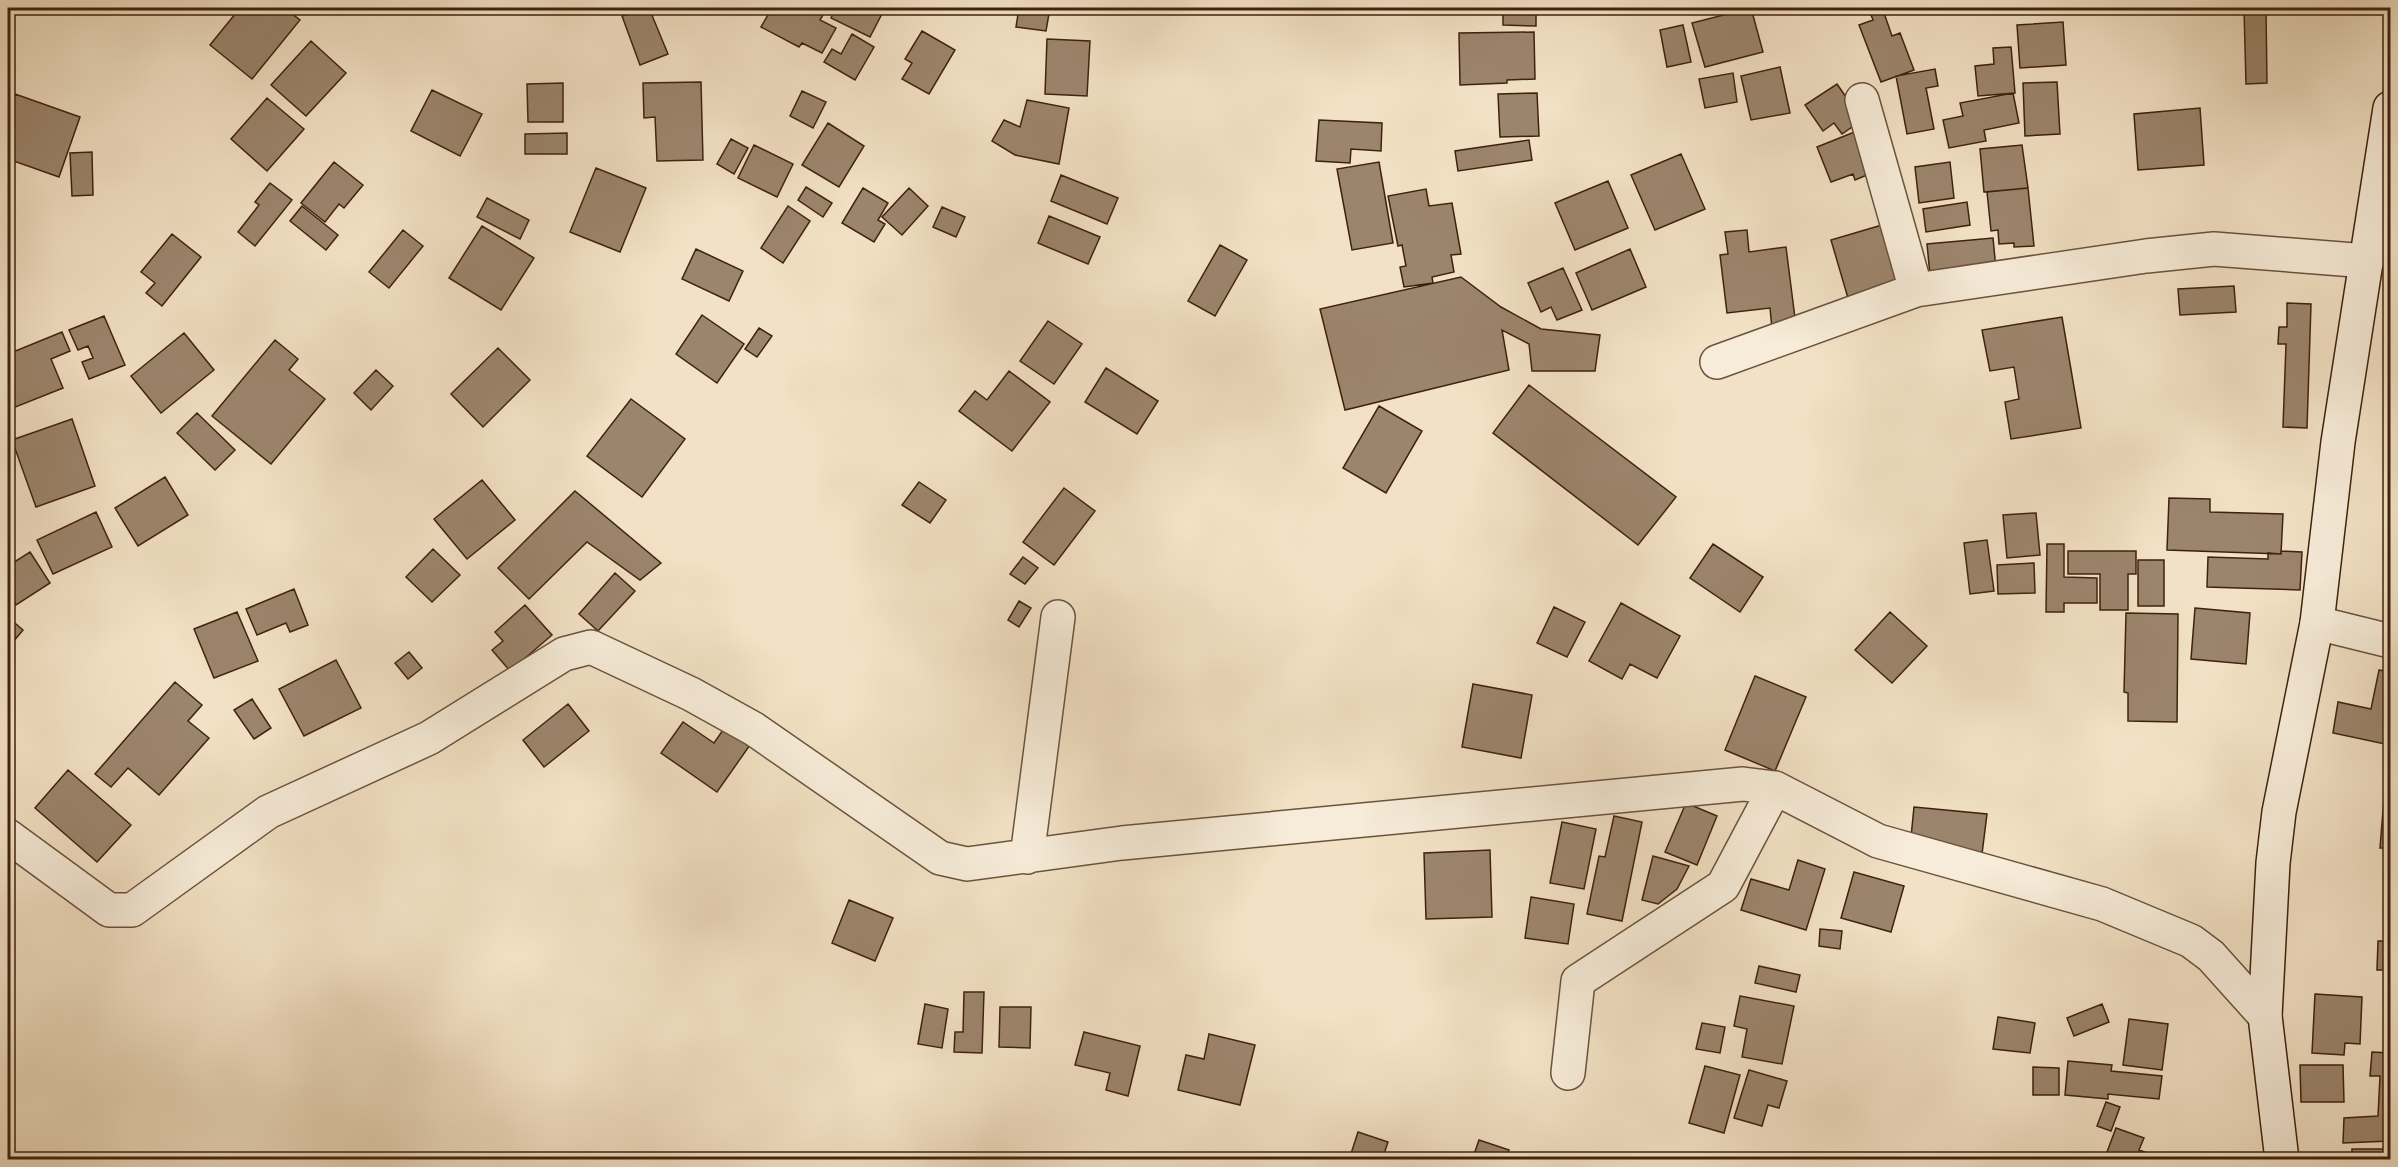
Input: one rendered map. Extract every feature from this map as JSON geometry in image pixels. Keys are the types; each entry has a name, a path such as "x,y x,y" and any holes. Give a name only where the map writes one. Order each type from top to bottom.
{"street":[{"path":"1862,100 1916,290"},
{"path":"2282,1160 2265,1017 2269,915 2278,822 2317,623 2338,442 2391,108"},
{"path":"1717,362 1916,290 2146,256 2214,249 2367,261"},
{"path":"1027,857 1059,617"},
{"path":"2317,623 2391,641"},
{"path":"8,836 109,910 132,910 268,812 429,738 564,654 591,647 691,694 754,729 940,858 968,864 1122,843 1731,785 1775,788 1878,841 2102,904 2191,941 2211,956 2265,1017"},
{"path":"1568,1073 1578,981 1723,886 1775,788"}],"building":[{"path":"240,8 284,8 300,20 252,79 210,45"},
{"path":"649,8 668,54 640,65 622,16"},
{"path":"772,8 827,8 820,20 836,28 822,53 802,43 799,47 761,27"},
{"path":"836,8 885,8 870,37 831,18"},
{"path":"1019,8 1050,8 1046,31 1016,27"},
{"path":"1503,8 1536,8 1536,26 1503,25"},
{"path":"1751,8 1763,52 1705,67 1692,23"},
{"path":"2244,8 2266,8 2267,83 2246,84"},
{"path":"1883,10 1892,36 1900,33 1914,70 1881,82 1859,25 1873,20 1871,15"},
{"path":"2063,22 2066,65 2020,68 2017,25"},
{"path":"1683,25 1691,62 1667,67 1660,30"},
{"path":"922,31 955,50 929,94 902,79 912,63 905,59"},
{"path":"1534,32 1535,79 1460,85 1459,33"},
{"path":"852,34 874,47 855,80 824,62 832,49 841,54"},
{"path":"1047,39 1090,41 1087,96 1045,94"},
{"path":"311,41 346,73 306,116 271,85"},
{"path":"2011,47 2015,93 1978,96 1975,66 1994,64 1993,48"},
{"path":"1780,67 1790,113 1751,120 1741,76"},
{"path":"1935,69 1938,86 1926,88 1934,129 1907,134 1896,76"},
{"path":"1733,73 1737,102 1705,108 1699,79"},
{"path":"701,82 703,160 657,161 655,117 644,118 643,83"},
{"path":"2057,82 2060,134 2025,136 2023,83"},
{"path":"563,83 563,122 528,122 527,84"},
{"path":"1837,84 1862,120 1842,134 1834,123 1823,131 1805,105"},
{"path":"432,90 482,114 460,156 411,131"},
{"path":"802,91 826,102 813,128 790,116"},
{"path":"1537,93 1539,136 1500,137 1498,94"},
{"path":"2013,93 2019,123 1984,130 1986,141 1949,148 1943,120 1963,116 1960,103"},
{"path":"15,94 80,117 59,177 8,159 8,116"},
{"path":"267,98 304,129 267,171 231,139"},
{"path":"1027,100 1069,108 1059,164 1015,155 992,141 1004,120 1020,127"},
{"path":"2200,108 2204,165 2138,170 2134,114"},
{"path":"1319,120 1382,123 1381,151 1351,149 1350,163 1316,161"},
{"path":"828,123 864,146 839,187 802,165"},
{"path":"1857,131 1874,172 1855,180 1853,174 1831,182 1817,147"},
{"path":"567,133 567,154 525,154 525,134"},
{"path":"731,139 748,148 734,174 717,164"},
{"path":"1529,140 1532,160 1458,171 1455,151"},
{"path":"754,145 793,164 777,197 738,178"},
{"path":"2022,145 2028,188 1984,192 1980,149"},
{"path":"92,152 93,195 72,196 70,153"},
{"path":"1681,154 1705,209 1655,230 1631,175"},
{"path":"334,162 363,185 344,208 339,204 325,222 301,203"},
{"path":"1379,162 1393,243 1352,250 1337,169"},
{"path":"1950,162 1954,198 1919,203 1915,167"},
{"path":"596,168 646,188 620,252 570,232"},
{"path":"1061,175 1118,198 1107,224 1051,201"},
{"path":"1608,181 1628,228 1575,250 1555,203"},
{"path":"270,183 292,200 255,246 238,232 259,205 255,202"},
{"path":"806,187 832,203 823,217 798,200"},
{"path":"863,188 888,203 878,220 885,224 874,242 842,223"},
{"path":"909,188 928,206 902,235 882,217"},
{"path":"2028,188 2034,246 2014,247 2014,243 1999,244 1998,230 1991,231 1987,192"},
{"path":"1426,189 1429,206 1452,203 1461,254 1451,255 1454,272 1432,277 1433,283 1404,287 1400,267 1406,266 1402,245 1398,246 1388,196"},
{"path":"487,198 529,220 520,239 477,217"},
{"path":"1967,202 1970,225 1926,232 1923,209"},
{"path":"302,206 338,235 326,250 290,221"},
{"path":"788,206 810,221 783,263 761,248"},
{"path":"942,207 965,217 956,237 933,227"},
{"path":"1049,216 1100,237 1088,264 1038,243"},
{"path":"1882,225 1899,283 1848,298 1831,240"},
{"path":"482,226 534,258 501,310 449,278"},
{"path":"403,230 423,246 389,288 369,272"},
{"path":"1747,230 1749,252 1786,247 1796,326 1772,329 1770,308 1727,313 1720,255 1728,254 1725,232"},
{"path":"172,234 201,257 162,306 146,293 155,283 141,272"},
{"path":"1993,238 1996,269 1930,275 1927,244"},
{"path":"1220,245 1247,260 1215,316 1188,301"},
{"path":"696,249 743,271 729,301 682,279"},
{"path":"1630,249 1646,287 1592,310 1576,273"},
{"path":"1563,268 1582,310 1557,320 1551,307 1541,312 1528,283"},
{"path":"1461,277 1501,307 1541,329 1600,335 1595,371 1532,371 1529,344 1502,330 1509,370 1345,410 1320,309"},
{"path":"2234,286 2236,312 2180,315 2178,289"},
{"path":"2287,303 2311,304 2307,428 2283,427 2286,344 2278,344 2279,327 2287,327"},
{"path":"702,315 744,344 717,383 676,354"},
{"path":"104,316 125,365 89,379 82,362 93,358 88,346 78,350 69,330"},
{"path":"2062,317 2081,428 2011,439 2005,402 2019,399 2014,367 1990,371 1982,330"},
{"path":"1048,321 1082,344 1054,384 1020,361"},
{"path":"759,328 772,336 757,357 745,349"},
{"path":"62,332 70,351 51,359 63,388 8,410 8,354"},
{"path":"184,333 214,370 161,413 131,376"},
{"path":"275,340 298,359 289,370 325,399 271,464 212,416"},
{"path":"498,348 530,380 483,427 451,394"},
{"path":"1106,368 1158,401 1137,434 1085,402"},
{"path":"376,370 393,386 371,410 354,393"},
{"path":"1009,371 1050,402 1012,451 959,411 975,391 987,400"},
{"path":"1529,385 1676,497 1638,545 1493,433"},
{"path":"631,399 685,439 642,497 587,456"},
{"path":"1379,406 1422,431 1386,493 1343,468"},
{"path":"197,413 235,450 215,470 177,433"},
{"path":"72,419 95,486 36,507 12,440"},
{"path":"165,477 188,515 138,546 115,508"},
{"path":"482,480 515,520 467,559 434,519"},
{"path":"919,482 946,500 930,523 902,505"},
{"path":"1064,488 1095,511 1054,565 1023,542"},
{"path":"575,491 661,563 640,580 587,542 529,599 498,568"},
{"path":"2169,498 2210,499 2210,512 2283,514 2281,554 2167,550"},
{"path":"96,512 112,547 53,574 37,540"},
{"path":"2036,513 2040,555 2007,558 2003,515"},
{"path":"1987,540 1994,591 1970,594 1964,543"},
{"path":"1713,544 1763,577 1740,612 1690,578"},
{"path":"2047,544 2064,544 2064,577 2097,578 2097,603 2064,603 2064,612 2046,612"},
{"path":"433,549 460,575 432,602 406,577"},
{"path":"2068,551 2136,551 2136,574 2128,574 2128,610 2100,610 2100,574 2068,574"},
{"path":"2281,551 2302,552 2300,590 2207,587 2208,557 2268,559 2268,553 2281,554"},
{"path":"30,552 50,583 16,605 8,592 8,566"},
{"path":"1023,557 1038,568 1025,584 1010,574"},
{"path":"2138,560 2164,560 2164,606 2138,606"},
{"path":"2034,563 2035,593 1998,594 1997,565"},
{"path":"615,573 635,591 598,631 579,614"},
{"path":"294,589 308,625 290,632 286,623 257,635 246,609"},
{"path":"1019,601 1031,608 1019,627 1008,620"},
{"path":"1621,603 1680,636 1657,678 1630,664 1622,679 1589,661"},
{"path":"525,605 552,635 510,671 492,650 503,641 495,632"},
{"path":"1554,607 1585,622 1567,657 1537,643"},
{"path":"2195,608 2250,613 2246,664 2191,659"},
{"path":"237,612 258,661 214,678 194,629"},
{"path":"1890,612 1927,646 1892,683 1855,650"},
{"path":"2126,613 2178,614 2177,722 2128,721 2128,693 2124,692"},
{"path":"8,617 23,630 8,648"},
{"path":"409,652 422,668 408,679 395,663"},
{"path":"336,660 361,708 304,736 279,689"},
{"path":"2379,670 2390,672 2390,745 2333,733 2338,702 2371,709"},
{"path":"1755,676 1806,697 1775,771 1725,750"},
{"path":"175,682 202,705 188,721 209,738 159,795 128,768 111,787 95,774"},
{"path":"1473,684 1532,695 1521,758 1462,747"},
{"path":"252,699 271,728 254,739 234,710"},
{"path":"568,704 589,731 544,767 523,740"},
{"path":"732,717 757,735 717,792 661,753 683,722 714,743"},
{"path":"68,770 131,825 97,862 35,808"},
{"path":"2385,786 2390,786 2390,848 2380,848"},
{"path":"1686,803 1717,816 1697,865 1665,852"},
{"path":"1914,807 1987,814 1982,854 1910,847"},
{"path":"1614,816 1642,822 1622,921 1587,914 1599,856 1605,857"},
{"path":"1562,822 1596,829 1584,889 1550,883"},
{"path":"1490,850 1492,917 1426,919 1424,853"},
{"path":"1653,856 1689,866 1677,889 1658,904 1642,900"},
{"path":"1798,860 1825,869 1806,930 1741,910 1751,879 1789,890"},
{"path":"1854,872 1904,886 1891,932 1841,918"},
{"path":"1531,897 1574,904 1568,944 1525,938"},
{"path":"849,900 893,918 875,961 832,943"},
{"path":"1820,929 1842,931 1840,949 1819,946"},
{"path":"2378,941 2390,941 2390,970 2377,970"},
{"path":"1759,966 1800,975 1796,992 1755,983"},
{"path":"964,992 984,992 982,1053 954,1052 955,1032 963,1032"},
{"path":"2315,994 2362,997 2360,1044 2345,1043 2344,1055 2312,1053"},
{"path":"1740,996 1794,1006 1782,1064 1742,1057 1747,1029 1734,1026"},
{"path":"925,1004 948,1009 942,1048 918,1044"},
{"path":"2102,1004 2109,1022 2074,1036 2067,1018"},
{"path":"1000,1007 1031,1007 1030,1048 999,1047"},
{"path":"1998,1017 2035,1023 2030,1053 1993,1049"},
{"path":"2129,1019 2168,1024 2162,1070 2123,1065"},
{"path":"1702,1023 1725,1027 1720,1053 1696,1049"},
{"path":"1084,1032 1140,1046 1128,1096 1106,1090 1110,1073 1075,1065"},
{"path":"1209,1034 1255,1045 1240,1105 1178,1090 1186,1055 1204,1059"},
{"path":"2372,1052 2390,1053 2390,1141 2343,1143 2344,1118 2378,1116 2380,1076 2370,1076"},
{"path":"2068,1061 2112,1065 2111,1071 2162,1076 2159,1099 2108,1094 2108,1099 2065,1095"},
{"path":"2300,1065 2343,1065 2344,1102 2301,1102"},
{"path":"1705,1066 1740,1075 1724,1133 1689,1123"},
{"path":"2033,1067 2059,1068 2059,1095 2033,1095"},
{"path":"1749,1070 1787,1081 1779,1108 1768,1105 1762,1126 1734,1118"},
{"path":"2106,1102 2120,1107 2111,1131 2097,1126"},
{"path":"2116,1128 2144,1138 2139,1150 2159,1157 2159,1160 2104,1160"},
{"path":"1358,1132 1388,1142 1382,1160 1349,1160"},
{"path":"1479,1140 1509,1150 1505,1160 1472,1160"},
{"path":"2352,1149 2390,1149 2390,1159 2326,1160 2326,1155 2352,1155"}]}
